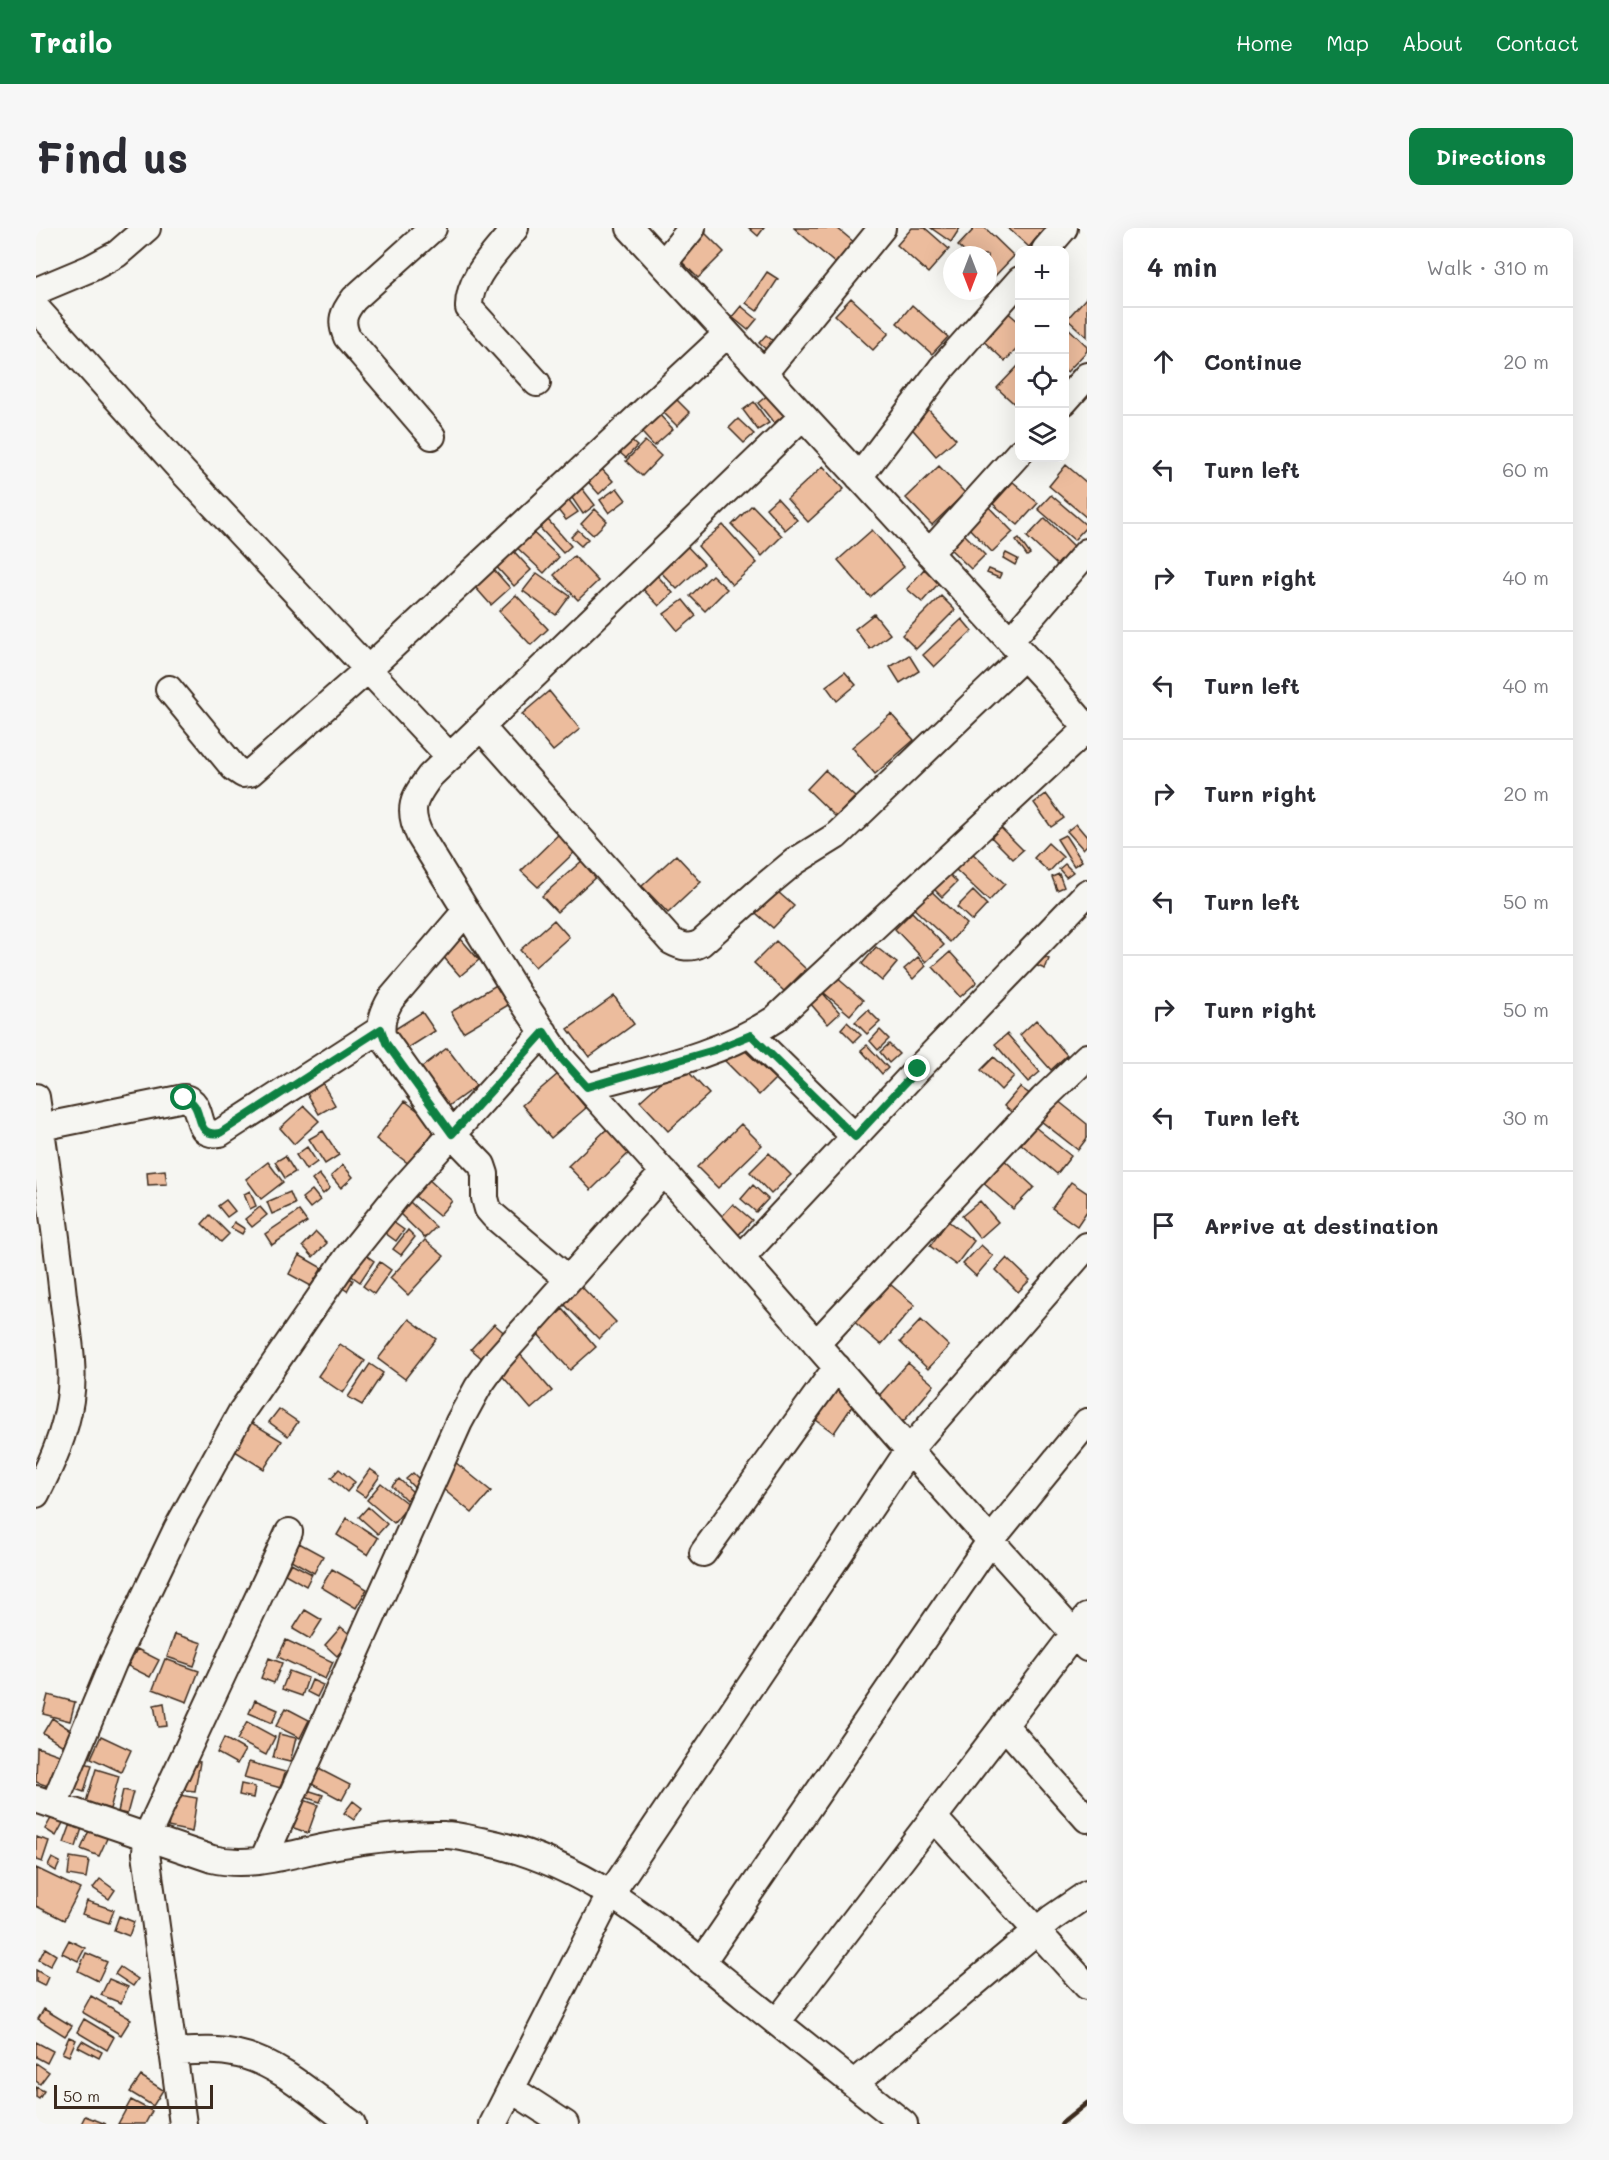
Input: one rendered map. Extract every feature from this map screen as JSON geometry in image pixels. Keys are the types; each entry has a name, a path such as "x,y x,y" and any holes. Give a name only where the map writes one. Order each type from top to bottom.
{"street":[{"path":"36,291 91,268 117,254 147,228"},
{"path":"432,436 347,337 342,319 354,299 433,228"},
{"path":"515,228 472,286 469,308 537,383"},
{"path":"587,1087 714,1050 751,1035 776,1019 1087,728 1017,648 630,228"},
{"path":"663,264 692,228"},
{"path":"764,373 882,228"},
{"path":"1048,246 1064,228"},
{"path":"859,477 941,369 1015,286"},
{"path":"36,308 183,472 450,757"},
{"path":"169,689 234,768 240,773 248,774 368,670 727,334"},
{"path":"1069,397 1087,376"},
{"path":"777,2022 1004,1725 1082,1633 991,1540 909,1450 741,1258 561,1058 420,836 413,820 413,807 416,795 430,776 803,416"},
{"path":"930,554 1015,458"},
{"path":"481,727 671,941 680,946 692,948 701,943 794,862 836,836 1017,648 1087,552"},
{"path":"741,1258 1087,893"},
{"path":"466,911 391,999 384,1010 381,1029 386,1043 452,1134 482,1166 485,1174 485,1198 488,1209 568,1279"},
{"path":"40,1146 184,1098 192,1100 195,1104 204,1130 208,1133 220,1133 381,1029"},
{"path":"544,1032 400,1192 347,1258 242,1411 177,1529 42,1805 225,1862 263,1860 336,1845 405,1835 448,1835 503,1845 559,1865 611,1893 702,1962 904,2124"},
{"path":"751,1035 855,1137"},
{"path":"816,1344 1043,1099 1087,1057"},
{"path":"36,1097 40,1146 72,1366 70,1398 64,1429 54,1459 36,1494"},
{"path":"263,1860 459,1422 478,1387 498,1359 663,1172"},
{"path":"493,2124 611,1893 909,1450 1087,1246"},
{"path":"703,1553 837,1367"},
{"path":"702,1962 991,1540 1087,1422"},
{"path":"183,2124 146,1853 147,1836 289,1532"},
{"path":"1004,1725 1087,1819"},
{"path":"934,1818 1087,1986"},
{"path":"854,2084 1037,1931 1087,1894"},
{"path":"173,2052 215,2050 256,2059 298,2085 352,2124"},
{"path":"511,2089 565,2124"}],"building":[{"path":"749,228 764,228 758,236"},
{"path":"794,228 837,228 855,243 837,265"},
{"path":"912,228 925,228 946,246 943,246 943,256 928,273 897,245"},
{"path":"931,228 960,228 951,242"},
{"path":"975,228 985,228 1014,256 997,274 997,246 958,246"},
{"path":"1008,228 1045,228 1028,246"},
{"path":"701,229 724,252 698,278 675,255"},
{"path":"767,272 778,279 757,311 746,303"},
{"path":"851,298 889,333 873,350 835,315"},
{"path":"1086,298 1087,337 1069,321 1069,317"},
{"path":"912,305 948,337 932,354 897,323"},
{"path":"741,306 757,319 748,330 732,317"},
{"path":"1004,309 1015,319 1015,351 1005,361 978,336"},
{"path":"1069,329 1087,346 1087,351 1069,370"},
{"path":"766,335 777,344 770,353 759,343"},
{"path":"1015,369 1015,404 997,388"},
{"path":"669,392 690,413 677,426 656,405"},
{"path":"769,394 786,414 774,423 758,403"},
{"path":"754,402 769,423 758,430 743,410"},
{"path":"925,406 956,439 936,456 907,423"},
{"path":"653,408 673,429 654,446 635,425"},
{"path":"738,419 754,434 744,443 729,428"},
{"path":"623,434 637,446 626,458 612,446"},
{"path":"645,441 661,456 642,476 626,461"},
{"path":"597,464 613,481 599,494 583,476"},
{"path":"1066,465 1087,483 1087,518 1049,486"},
{"path":"823,466 844,489 808,522 787,499"},
{"path":"939,466 965,493 932,525 906,498"},
{"path":"1013,482 1038,503 1018,525 993,504"},
{"path":"581,487 595,505 583,514 570,495"},
{"path":"617,488 626,500 609,513 600,500"},
{"path":"565,495 578,512 566,520 553,504"},
{"path":"1051,495 1087,526 1074,540 1038,509"},
{"path":"777,498 797,520 785,530 766,508"},
{"path":"983,501 1013,532 992,552 962,521"},
{"path":"752,505 782,536 762,556 732,525"},
{"path":"595,509 607,521 593,535 581,524"},
{"path":"1045,518 1074,546 1057,565 1027,537"},
{"path":"548,520 571,546 563,553 540,528"},
{"path":"723,525 757,563 732,585 698,546"},
{"path":"526,526 559,557 544,573 511,542"},
{"path":"578,530 588,539 581,546 571,537"},
{"path":"872,530 904,567 870,597 838,560"},
{"path":"961,531 985,555 971,569 946,545"},
{"path":"1019,539 1030,554 1027,556 1016,541"},
{"path":"683,542 704,564 677,589 656,567"},
{"path":"509,546 531,570 514,586 492,562"},
{"path":"1006,553 1018,559 1015,565 1003,558"},
{"path":"574,556 598,581 578,600 554,575"},
{"path":"487,562 510,588 491,605 468,579"},
{"path":"924,569 939,583 922,602 907,589"},
{"path":"989,569 1001,574 999,578 987,573"},
{"path":"653,571 673,593 659,606 638,584"},
{"path":"537,573 570,596 556,615 523,591"},
{"path":"712,575 727,589 705,611 690,596"},
{"path":"516,595 548,629 531,645 499,611"},
{"path":"941,596 955,610 916,649 902,635"},
{"path":"683,600 696,616 678,631 664,614"},
{"path":"874,614 890,634 870,649 855,629"},
{"path":"962,619 972,631 934,667 923,655"},
{"path":"909,655 919,671 900,683 890,667"},
{"path":"845,672 856,685 837,701 826,686"},
{"path":"549,691 580,729 553,751 522,714"},
{"path":"891,714 914,740 875,774 852,747"},
{"path":"825,770 855,797 836,817 807,789"},
{"path":"1046,794 1064,818 1051,827 1034,803"},
{"path":"1076,824 1087,837 1087,845 1083,849 1067,831"},
{"path":"999,826 1023,850 1013,859 989,835"},
{"path":"562,831 579,848 538,887 521,871"},
{"path":"1065,835 1082,861 1074,866 1057,839"},
{"path":"1048,843 1063,857 1049,872 1034,858"},
{"path":"971,852 1005,884 989,901 955,869"},
{"path":"676,855 701,882 668,913 642,886"},
{"path":"584,859 598,875 557,912 542,896"},
{"path":"1065,864 1073,872 1066,877 1059,869"},
{"path":"943,868 957,882 942,897 928,883"},
{"path":"1059,874 1064,887 1057,890 1052,877"},
{"path":"770,885 794,906 773,928 749,907"},
{"path":"927,887 966,924 950,942 910,905"},
{"path":"973,891 987,905 972,921 957,907"},
{"path":"912,912 944,945 926,962 895,929"},
{"path":"554,920 569,937 535,967 520,950"},
{"path":"460,938 479,960 460,976 441,954"},
{"path":"776,941 806,969 784,991 754,963"},
{"path":"876,947 897,963 882,981 862,964"},
{"path":"950,952 977,982 960,997 933,967"},
{"path":"1039,955 1049,959 1045,969 1035,965"},
{"path":"918,957 926,966 913,979 904,969"},
{"path":"836,977 863,1000 850,1015 823,992"},
{"path":"498,984 510,1004 463,1032 451,1012"},
{"path":"822,992 840,1013 828,1024 810,1003"},
{"path":"614,996 634,1024 589,1057 568,1029"},
{"path":"868,1010 880,1022 867,1034 855,1022"},
{"path":"422,1012 435,1031 405,1050 392,1031"},
{"path":"1036,1020 1067,1055 1051,1070 1020,1035"},
{"path":"847,1022 861,1035 854,1042 841,1029"},
{"path":"880,1030 889,1039 878,1050 870,1041"},
{"path":"1007,1034 1040,1072 1028,1082 995,1044"},
{"path":"889,1044 899,1054 889,1063 880,1052"},
{"path":"867,1045 888,1068 882,1074 861,1050"},
{"path":"740,1046 775,1079 759,1095 725,1061"},
{"path":"447,1048 476,1086 446,1108 418,1070"},
{"path":"994,1057 1014,1076 1001,1090 981,1070"},
{"path":"681,1064 709,1094 668,1131 640,1101"},
{"path":"558,1074 586,1108 551,1138 522,1105"},
{"path":"320,1079 335,1105 319,1114 304,1088"},
{"path":"1020,1087 1031,1095 1015,1115 1004,1106"},
{"path":"1057,1100 1087,1124 1087,1138 1078,1150 1041,1121"},
{"path":"405,1101 438,1126 409,1164 376,1139"},
{"path":"304,1106 319,1121 294,1144 280,1128"},
{"path":"741,1124 762,1145 718,1188 697,1167"},
{"path":"1035,1127 1071,1156 1057,1174 1021,1144"},
{"path":"608,1128 631,1151 591,1190 568,1166"},
{"path":"323,1131 339,1155 325,1164 309,1139"},
{"path":"307,1147 317,1162 306,1170 296,1155"},
{"path":"769,1153 791,1175 771,1194 750,1172"},
{"path":"285,1156 295,1172 285,1178 275,1162"},
{"path":"1002,1158 1034,1187 1013,1209 981,1181"},
{"path":"268,1162 283,1182 261,1199 246,1179"},
{"path":"343,1165 353,1177 341,1188 331,1176"},
{"path":"165,1170 167,1184 148,1185 147,1172"},
{"path":"319,1174 330,1188 323,1194 312,1180"},
{"path":"425,1176 452,1201 439,1216 410,1192"},
{"path":"1071,1182 1087,1193 1087,1211 1077,1226 1052,1208"},
{"path":"753,1185 768,1199 756,1212 741,1199"},
{"path":"312,1190 320,1200 310,1208 302,1198"},
{"path":"250,1191 256,1206 250,1209 244,1194"},
{"path":"290,1192 295,1204 272,1214 267,1202"},
{"path":"226,1200 235,1211 227,1217 218,1206"},
{"path":"980,1201 998,1222 980,1238 962,1216"},
{"path":"410,1202 436,1227 425,1238 399,1213"},
{"path":"733,1204 752,1220 734,1240 715,1224"},
{"path":"260,1207 267,1215 252,1227 245,1219"},
{"path":"299,1211 307,1222 272,1245 265,1234"},
{"path":"210,1215 229,1234 221,1242 202,1224"},
{"path":"948,1221 974,1241 956,1265 930,1246"},
{"path":"234,1222 245,1229 242,1234 231,1228"},
{"path":"393,1222 404,1230 396,1241 385,1233"},
{"path":"408,1230 415,1237 401,1255 393,1249"},
{"path":"316,1232 327,1243 313,1257 303,1246"},
{"path":"425,1240 444,1256 408,1295 390,1278"},
{"path":"981,1245 993,1256 976,1276 963,1264"},
{"path":"360,1251 374,1261 360,1282 346,1272"},
{"path":"299,1255 322,1268 311,1286 289,1274"},
{"path":"1007,1258 1030,1280 1018,1292 996,1270"},
{"path":"380,1262 391,1270 374,1294 363,1286"},
{"path":"344,1275 353,1280 347,1291 338,1285"},
{"path":"885,1280 915,1305 881,1345 851,1319"},
{"path":"578,1283 616,1322 599,1339 560,1300"},
{"path":"563,1309 596,1347 570,1370 537,1333"},
{"path":"409,1319 436,1339 405,1379 378,1359"},
{"path":"921,1320 949,1346 928,1369 900,1342"},
{"path":"494,1324 508,1336 485,1361 471,1349"},
{"path":"340,1344 365,1361 343,1393 318,1376"},
{"path":"519,1353 552,1391 531,1409 498,1371"},
{"path":"908,1363 934,1385 903,1422 876,1399"},
{"path":"370,1364 383,1373 362,1405 348,1397"},
{"path":"834,1387 855,1402 834,1433 812,1417"},
{"path":"279,1409 298,1422 288,1436 269,1422"},
{"path":"247,1420 282,1441 264,1469 230,1448"},
{"path":"455,1462 491,1491 472,1513 437,1484"},
{"path":"339,1469 355,1482 347,1492 331,1478"},
{"path":"370,1469 380,1476 365,1497 355,1490"},
{"path":"413,1473 426,1486 419,1493 406,1479"},
{"path":"399,1479 413,1492 406,1500 392,1486"},
{"path":"381,1483 409,1505 394,1523 367,1500"},
{"path":"368,1507 387,1524 378,1534 359,1517"},
{"path":"347,1518 378,1538 368,1555 337,1535"},
{"path":"299,1543 323,1556 314,1573 291,1560"},
{"path":"291,1563 312,1574 306,1586 285,1574"},
{"path":"332,1569 367,1589 356,1608 321,1587"},
{"path":"305,1610 322,1620 310,1639 293,1629"},
{"path":"341,1627 353,1637 337,1656 325,1645"},
{"path":"175,1634 202,1643 194,1666 167,1657"},
{"path":"286,1640 333,1662 325,1679 278,1657"},
{"path":"137,1649 159,1660 150,1677 128,1666"},
{"path":"269,1658 282,1663 274,1683 261,1678"},
{"path":"165,1659 199,1671 187,1702 153,1689"},
{"path":"289,1671 308,1678 302,1696 282,1689"},
{"path":"312,1680 323,1685 317,1697 307,1692"},
{"path":"48,1695 75,1702 70,1721 43,1714"},
{"path":"255,1700 278,1710 272,1723 249,1713"},
{"path":"164,1703 167,1726 158,1727 154,1705"},
{"path":"286,1708 309,1720 300,1738 276,1726"},
{"path":"52,1718 72,1731 63,1746 43,1733"},
{"path":"247,1722 275,1737 266,1755 237,1740"},
{"path":"279,1734 296,1738 290,1762 273,1758"},
{"path":"101,1736 131,1750 121,1772 91,1758"},
{"path":"224,1738 245,1750 237,1764 217,1753"},
{"path":"37,1747 65,1757 54,1788 36,1782"},
{"path":"76,1761 92,1765 84,1792 69,1787"},
{"path":"189,1761 200,1762 195,1791 185,1790"},
{"path":"249,1762 285,1772 281,1788 244,1778"},
{"path":"315,1767 350,1785 342,1800 308,1782"},
{"path":"96,1769 119,1776 110,1809 86,1802"},
{"path":"241,1784 255,1787 253,1798 239,1795"},
{"path":"304,1789 323,1795 320,1802 302,1796"},
{"path":"123,1790 133,1792 127,1814 118,1812"},
{"path":"174,1794 197,1798 192,1832 168,1827"},
{"path":"301,1799 318,1805 308,1833 291,1827"},
{"path":"353,1801 362,1808 354,1820 344,1813"},
{"path":"53,1815 64,1821 56,1836 45,1829"},
{"path":"72,1821 83,1825 76,1847 64,1843"},
{"path":"91,1826 109,1834 99,1856 81,1849"},
{"path":"36,1837 49,1841 42,1862 36,1860"},
{"path":"70,1857 89,1860 86,1878 68,1875"},
{"path":"52,1858 60,1862 56,1871 48,1866"},
{"path":"36,1868 80,1889 64,1920 36,1906"},
{"path":"100,1879 115,1890 109,1899 93,1888"},
{"path":"87,1901 114,1910 109,1923 82,1914"},
{"path":"119,1916 134,1922 129,1936 114,1930"},
{"path":"69,1940 85,1948 78,1961 62,1953"},
{"path":"45,1948 56,1955 50,1966 39,1960"},
{"path":"86,1953 107,1962 98,1981 78,1971"},
{"path":"120,1967 138,1979 133,1986 115,1974"},
{"path":"36,1970 48,1977 44,1986 36,1982"},
{"path":"109,1979 128,1987 121,2003 101,1995"},
{"path":"91,1996 131,2019 121,2035 82,2012"},
{"path":"44,2009 72,2026 65,2036 38,2019"},
{"path":"84,2019 114,2037 107,2050 77,2032"},
{"path":"69,2037 76,2040 69,2056 62,2053"},
{"path":"82,2041 102,2052 99,2058 78,2047"},
{"path":"36,2042 53,2051 47,2063 36,2057"},
{"path":"36,2063 49,2072 40,2084 36,2081"},
{"path":"141,2076 163,2090 153,2106 130,2092"},
{"path":"36,2087 44,2091 39,2099 36,2097"},
{"path":"131,2100 152,2111 145,2124 118,2124"},
{"path":"85,2116 106,2124 81,2124"}],"railway":[{"path":"1061,2124 1087,2103"}],"route":[{"path":"184,1098 192,1100 195,1104 204,1130 208,1133 220,1133 381,1029 386,1043 452,1134 544,1032 561,1058 587,1087 714,1050 751,1035 855,1137 918,1069"}]}
